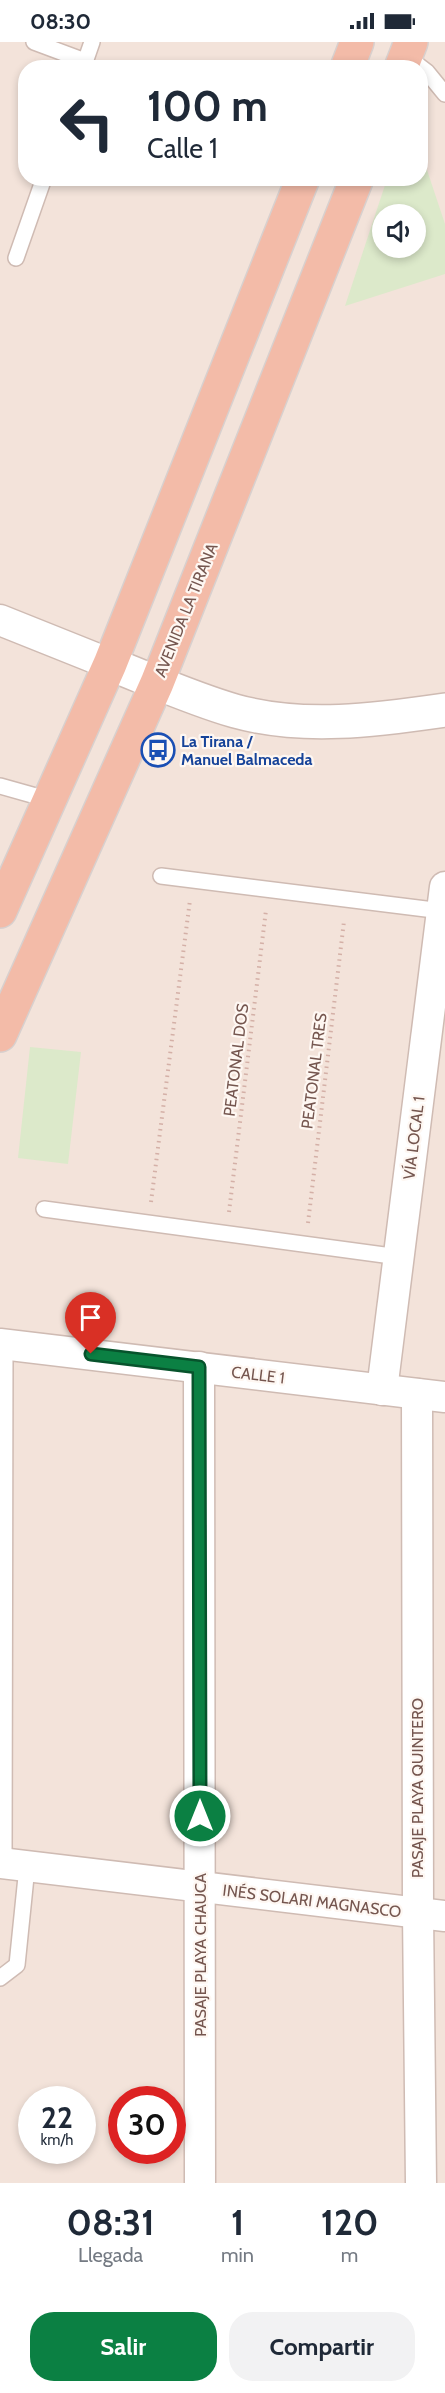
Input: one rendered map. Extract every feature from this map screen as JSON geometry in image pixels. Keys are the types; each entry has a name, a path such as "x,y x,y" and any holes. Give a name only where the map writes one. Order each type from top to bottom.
{"highway":[{"path":"350,60 357,42"},
{"path":"0,911 110,664 300,186"},
{"name":"AVENIDA LA TIRANA","path":"0,1035 157,683 354,186"}],"street":[{"path":"0,621 235,711 318,722 445,710"},
{"name":"VÍA LOCAL 1","path":"382,1390 443,899"},
{"name":"CALLE 1","path":"2,1344 431,1396"},
{"name":"PASAJE PLAYA CHAUCA","path":"199,1367 200,2183"},
{"name":"PASAJE PLAYA QUINTERO","path":"421,2183 431,1915 431,1396"},
{"name":"INÉS SOLARI MAGNASCO","path":"10,1865 431,1915"}],"lane":[{"path":"34,42 75,60"},
{"path":"85,60 92,42"},
{"path":"428,73 445,94"},
{"path":"16,258 41,186"},
{"path":"0,786 50,800"},
{"path":"161,876 347,899 443,899"},
{"path":"44,1209 399,1257"},
{"path":"0,1978 16,1965 10,1865 2,1344"}],"path":[{"path":"149,1224 192,880"},
{"name":"PEATONAL DOS","path":"226,1234 268,890"},
{"name":"PEATONAL TRES","path":"306,1245 347,899"}],"shaded area":[{"path":"0,42 445,42 445,2183 0,2183"}],"green space":[{"path":"428,173 445,224 445,274 345,306 372,224 372,258 426,258 426,204 379,204 385,186 428,186"},
{"path":"30,1047 81,1052 68,1164 18,1158"}],"place":[{"name":"La Tirana / Manuel Balmaceda","path":"158,750"}],"route":[{"path":"91,1354 199,1367 200,1816"}]}
